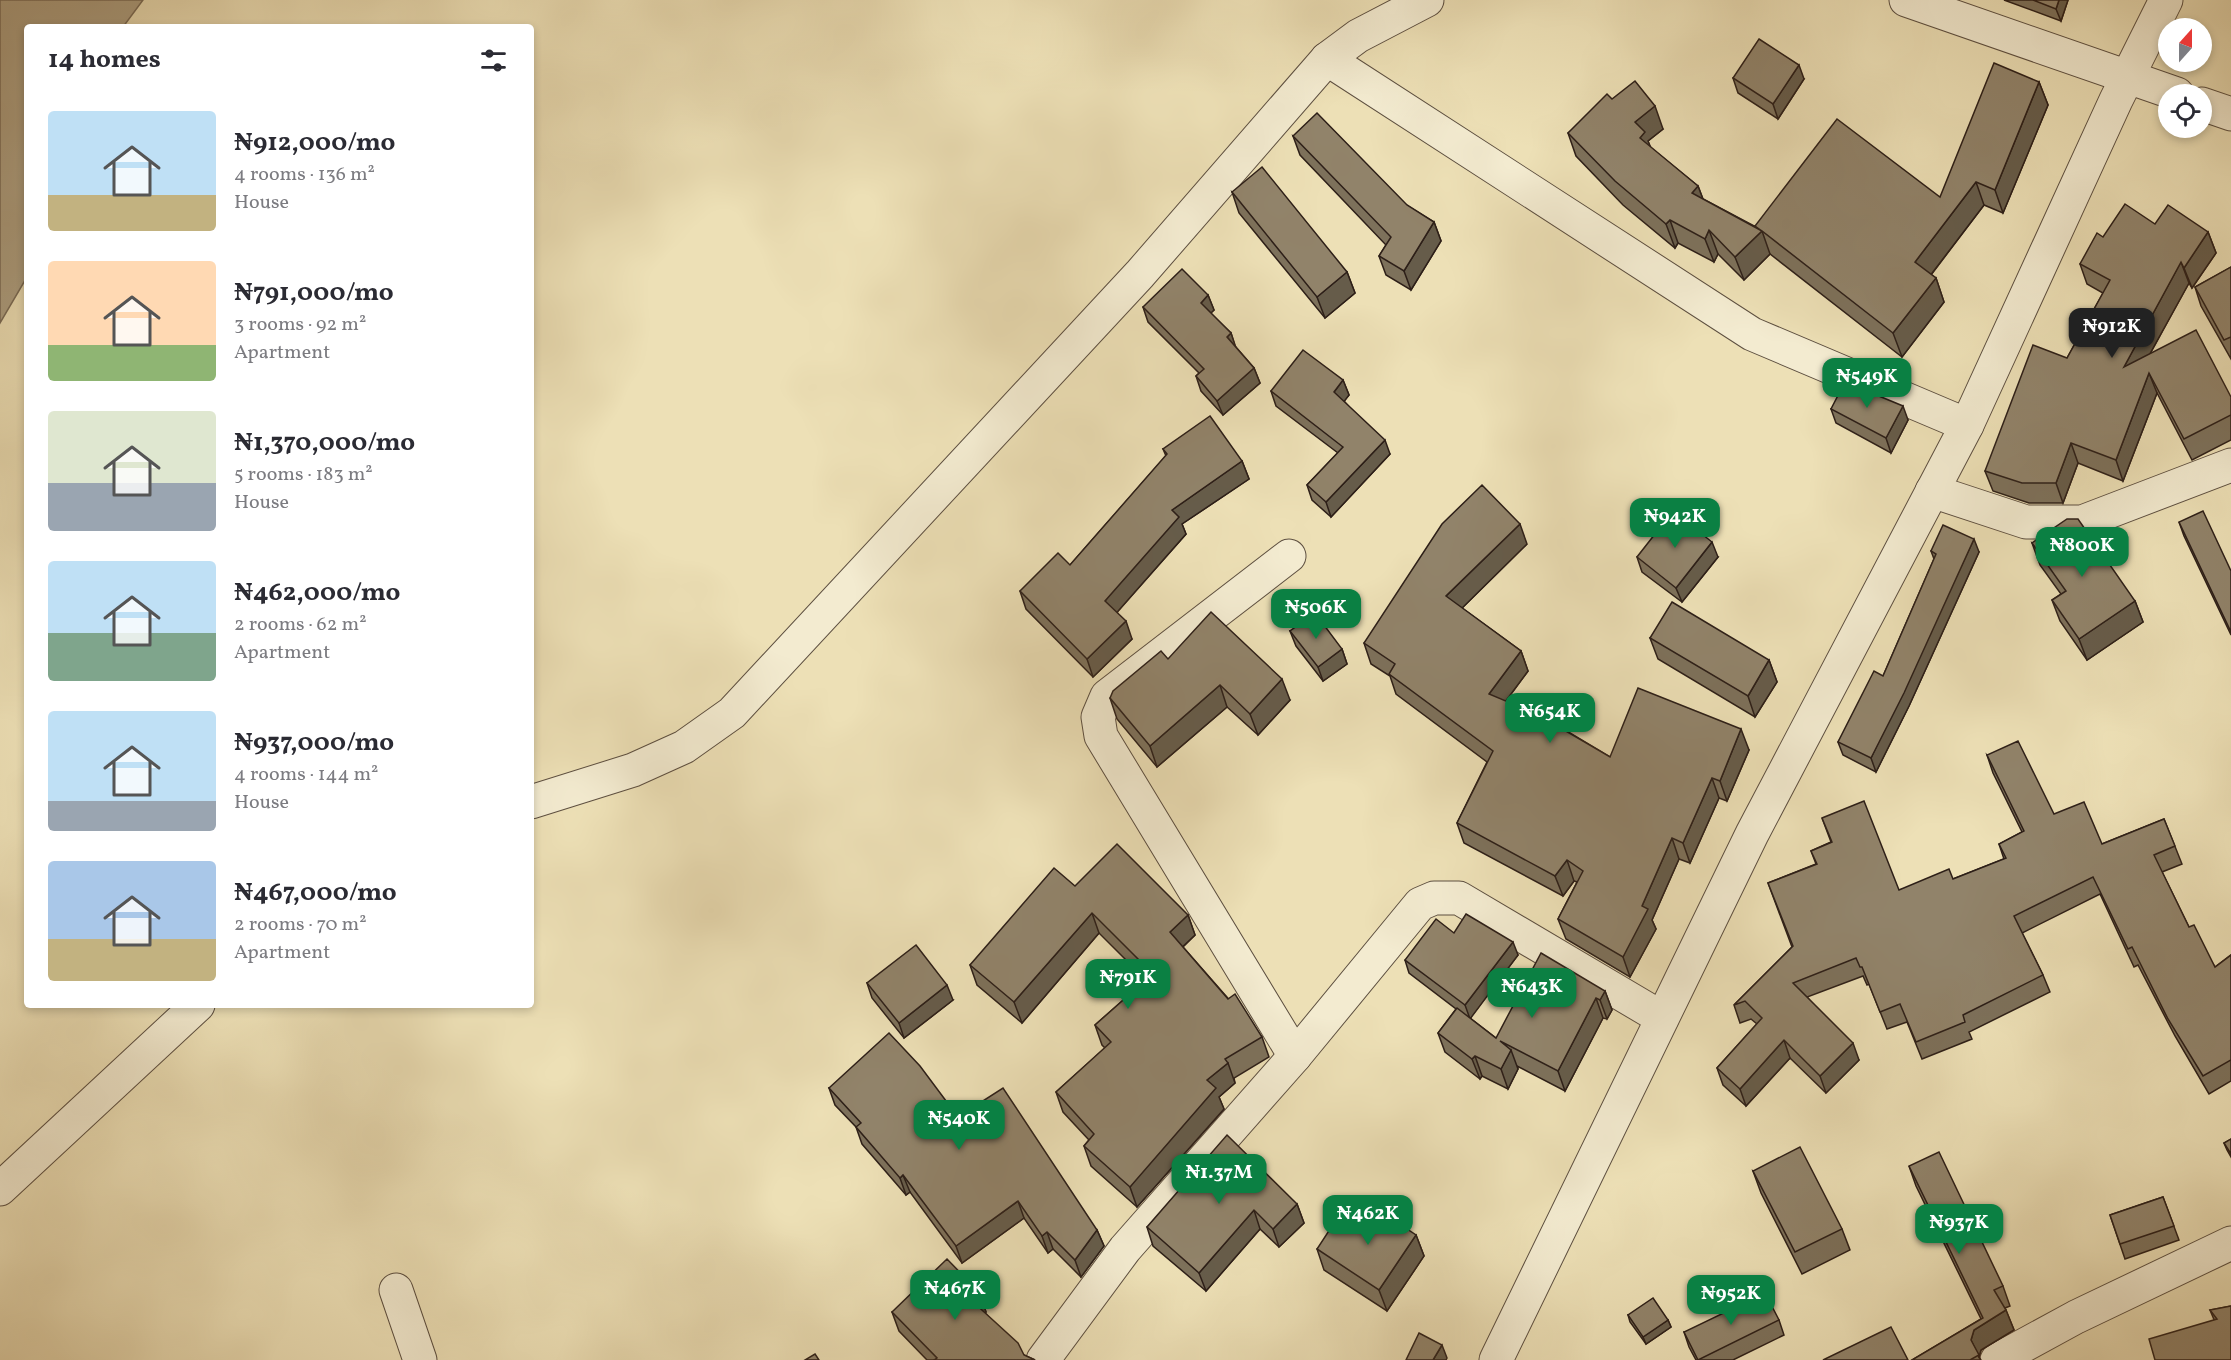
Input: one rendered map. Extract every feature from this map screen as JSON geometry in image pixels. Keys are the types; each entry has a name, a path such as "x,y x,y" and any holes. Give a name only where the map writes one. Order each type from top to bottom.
{"street":[{"path":"534,801 633,770 684,747 732,713 1140,274 1327,59 1358,36 1427,0"},
{"path":"1906,0 2158,87"},
{"path":"1496,1360 1752,834 1967,424 2166,0"},
{"path":"1327,59 1752,334 1967,424"},
{"path":"2212,107 2231,114"},
{"path":"1932,491 2026,522 2082,522 2231,465"},
{"path":"1289,556 1107,696 1098,717 1101,736 1295,1056"},
{"path":"1043,1360 1125,1249 1295,1056 1420,904 1434,898 1459,898 1662,1018"},
{"path":"0,1189 195,1008"},
{"path":"1997,1360 2076,1317 2231,1243"},
{"path":"396,1290 420,1360"}],"shaded area":[{"path":"0,0 143,0 125,24 24,24 24,282 0,323"}],"building":[{"path":"2033,0 2059,0 2056,9"},
{"path":"1759,39 1799,65 1773,104 1733,78"},
{"path":"1994,63 2039,82 1995,190 1976,182 1915,262 1936,278 1893,333 1755,226 1837,119 1940,197"},
{"path":"1635,81 1655,106 1635,122 1645,132 1640,138 1698,186 1692,193 1762,231 1735,257 1709,230 1705,239 1670,220 1666,224 1615,181 1568,133 1607,94 1612,99"},
{"path":"1317,113 1407,205 1434,222 1404,271 1379,256 1391,237 1293,136"},
{"path":"1262,167 1347,272 1317,297 1232,192"},
{"path":"2125,204 2155,224 2168,205 2208,232 2184,268 2181,262 2124,367 2196,330 2231,397 2231,415 2184,439 2149,373 2116,460 2071,443 2056,483 2022,483 1985,471 2033,345 2067,358 2110,280 2080,264 2097,233 2103,237"},
{"path":"2231,267 2231,337 2224,340 2195,287"},
{"path":"1182,269 1208,295 1201,303 1231,333 1227,337 1254,368 1217,401 1196,376 1204,369 1143,307"},
{"path":"1303,350 1343,380 1334,392 1385,440 1326,502 1307,485 1343,447 1271,391"},
{"path":"1845,382 1903,406 1886,438 1831,409"},
{"path":"1210,416 1242,461 1172,510 1179,517 1105,601 1126,621 1087,659 1020,591 1058,553 1070,565 1167,454 1163,449"},
{"path":"1482,485 1520,524 1446,596 1521,651 1489,694 1558,723 1557,726 1610,757 1638,688 1741,729 1720,781 1712,778 1683,843 1672,838 1642,906 1648,909 1623,957 1558,919 1583,871 1567,860 1555,876 1457,823 1493,751 1389,674 1395,664 1364,643 1442,524"},
{"path":"1673,511 1712,542 1676,588 1637,557"},
{"path":"2203,511 2231,571 2231,632 2179,522"},
{"path":"2067,519 2078,519 2135,601 2079,639 2052,600 2066,591 2032,543"},
{"path":"1943,525 1974,539 1904,693 1871,758 1838,742 1874,671 1883,676 1936,554 1931,551"},
{"path":"1672,602 1769,660 1748,696 1650,638"},
{"path":"1211,612 1282,679 1250,714 1220,685 1150,746 1110,698 1113,691 1161,651 1168,659"},
{"path":"1315,613 1342,649 1318,667 1290,631"},
{"path":"2018,741 2054,814 2084,802 2102,844 2164,819 2175,846 2154,855 2189,927 2194,925 2215,967 2231,955 2231,1060 2203,1076 2168,1019 2132,947 2128,949 2093,877 2014,916 2043,975 1963,1015 1965,1022 1916,1042 1900,1004 1880,1012 1862,967 1856,958 1793,983 1853,1043 1820,1076 1784,1040 1740,1089 1717,1068 1762,1018 1745,1001 1734,1005 1793,946 1768,883 1817,864 1811,851 1832,842 1822,818 1864,801 1899,890 1949,869 1953,879 2006,858 1999,844 2024,831 1987,755"},
{"path":"1117,844 1188,915 1170,932 1228,999 1235,994 1262,1037 1225,1059 1228,1063 1207,1080 1216,1088 1130,1187 1084,1146 1094,1134 1056,1092 1111,1042 1095,1025 1139,986 1137,984 1151,972 1092,913 1014,1002 970,965 1054,868 1075,886"},
{"path":"1466,914 1513,942 1465,1005 1405,960 1436,919 1454,933"},
{"path":"916,945 947,985 899,1023 867,983"},
{"path":"1541,953 1605,991 1600,1000 1596,998 1558,1071 1500,1041 1511,1050 1501,1069 1475,1056 1472,1059 1438,1033 1457,1008 1496,1038"},
{"path":"889,1033 920,1066 958,1117 1003,1088 1097,1230 1075,1260 1047,1232 1042,1236 1018,1201 956,1246 903,1175 900,1178 856,1127 861,1123 829,1088"},
{"path":"1227,1135 1297,1204 1273,1229 1254,1210 1199,1273 1147,1227"},
{"path":"2231,1139 2231,1154 2224,1143"},
{"path":"1800,1147 1842,1229 1795,1252 1753,1171"},
{"path":"1939,1152 2003,1286 1994,1290 2006,1310 1974,1330 1971,1340 1979,1355 1970,1360 1912,1360 1983,1318 1909,1166"},
{"path":"2163,1197 2174,1226 2120,1244 2110,1215"},
{"path":"1371,1205 1416,1235 1379,1290 1317,1249 1336,1220 1353,1231"},
{"path":"947,1259 979,1292 971,1300 1018,1343 1024,1355 1035,1360 934,1360 937,1358 892,1312"},
{"path":"1765,1293 1779,1320 1698,1360 1684,1332"},
{"path":"1653,1298 1668,1320 1643,1337 1628,1315"},
{"path":"2231,1306 2231,1360 2155,1360 2149,1339 2217,1319 2210,1310"},
{"path":"1891,1327 1908,1360 1823,1360"},
{"path":"1419,1333 1442,1345 1433,1360 1406,1360"},
{"path":"815,1354 819,1360 805,1360"}]}
